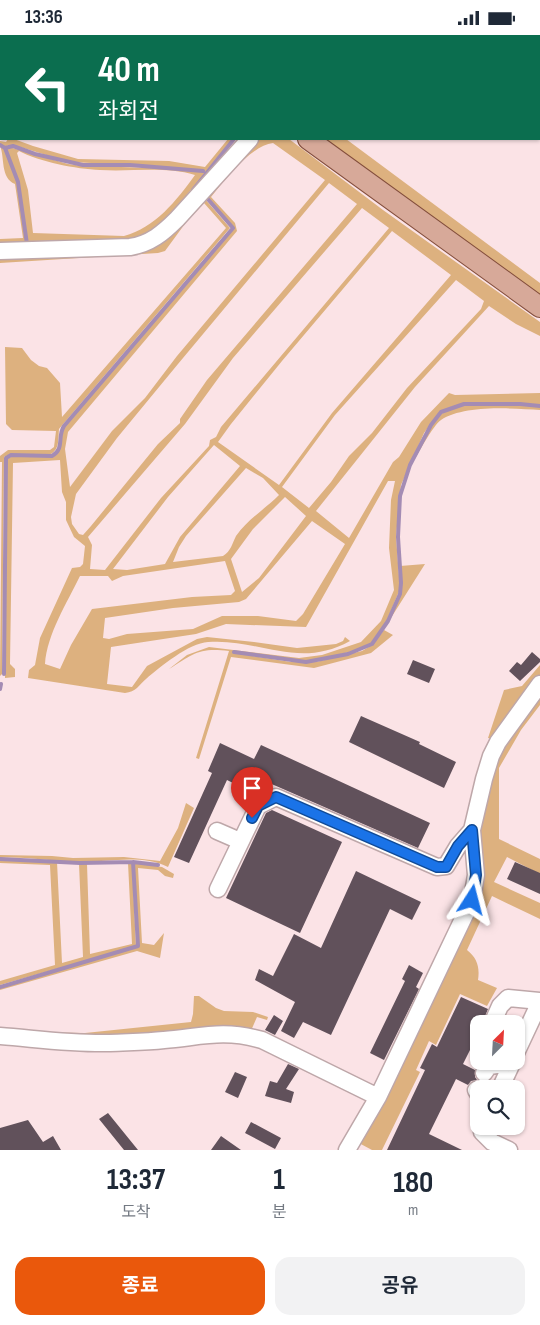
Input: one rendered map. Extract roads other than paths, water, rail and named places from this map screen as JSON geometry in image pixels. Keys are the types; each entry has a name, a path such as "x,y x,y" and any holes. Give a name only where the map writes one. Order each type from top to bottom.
{"main road":[{"path":"309,140 540,307"}],"street":[{"path":"0,251 143,245 164,231 177,219 249,140"},
{"path":"347,1150 378,1097 472,900 476,875 472,830 491,756 509,725 540,684"},
{"path":"218,889 258,806 276,797 437,867 446,867 458,846 472,830"},
{"path":"217,831 240,841"},
{"path":"496,1015 508,998 540,1001 525,1034"},
{"path":"0,1036 37,1041 110,1043 164,1040 214,1033 242,1035 262,1041 378,1097"},
{"path":"485,1135 492,1143 506,1150"}],"waterway":[{"path":"193,190 233,140"},
{"path":"0,145 5,148 18,182 27,244"},
{"path":"5,148 13,146 35,154 83,165 130,165 203,171"},
{"path":"4,674 6,458 11,455 52,456 56,453 60,446 64,426 233,228 206,197"},
{"path":"234,652 306,662 348,654 372,644 388,621 400,594 398,537 400,496 410,465 431,425 441,412 464,404 540,406"},
{"path":"0,689 1,684"},
{"path":"0,859 80,863 133,862 158,865"},
{"path":"0,987 138,946 133,862"}]}
